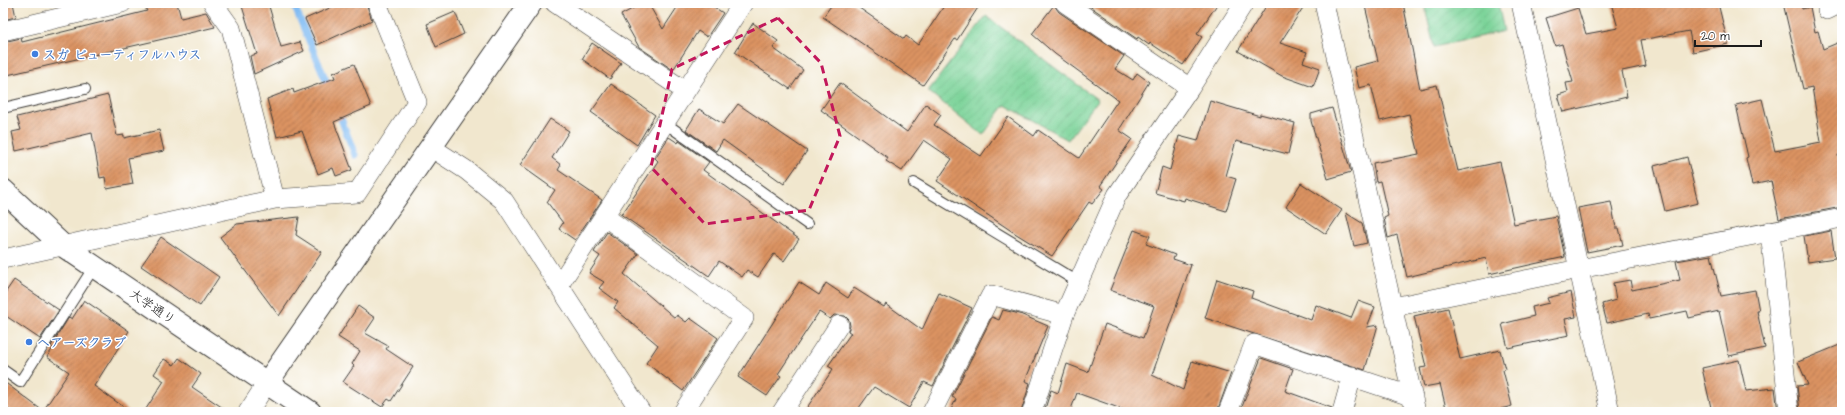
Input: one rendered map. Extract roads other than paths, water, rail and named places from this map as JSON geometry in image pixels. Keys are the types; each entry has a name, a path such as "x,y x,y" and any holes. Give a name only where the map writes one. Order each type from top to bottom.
{"street":[{"path":"3,31 122,3"},
{"path":"213,3 231,28 275,199"},
{"path":"3,259 275,199 357,193 417,102 377,3"},
{"path":"248,412 531,3"},
{"path":"555,3 685,91"},
{"path":"559,285 743,3"},
{"path":"1065,3 1190,88"},
{"path":"1032,412 1064,315 1117,195 1190,88 1244,3"},
{"path":"1324,3 1394,307 1414,405"},
{"path":"1521,3 1610,412"},
{"path":"432,148 466,170 504,201 641,412"},
{"name":"大学通り","path":"3,190 62,245 310,412"},
{"path":"604,216 744,318 683,412"},
{"path":"1394,307 1770,231 1842,218"},
{"path":"1770,231 1790,412"},
{"path":"932,412 991,295 1064,315"},
{"path":"782,412 839,325"},
{"path":"1228,412 1254,344 1352,376 1414,405"},
{"path":"1342,412 1352,376"}],"lane":[{"path":"3,108 85,89"},
{"path":"665,123 807,224"},
{"path":"914,182 1078,282"},
{"path":"3,370 20,382 94,267"}],"waterway":[{"path":"293,3 330,90"},
{"path":"338,111 355,155"}],"place":[{"name":"スガ ビューティフルハウス","path":"35,54"},
{"name":"ヘアーズクラブ","path":"29,342"}]}
